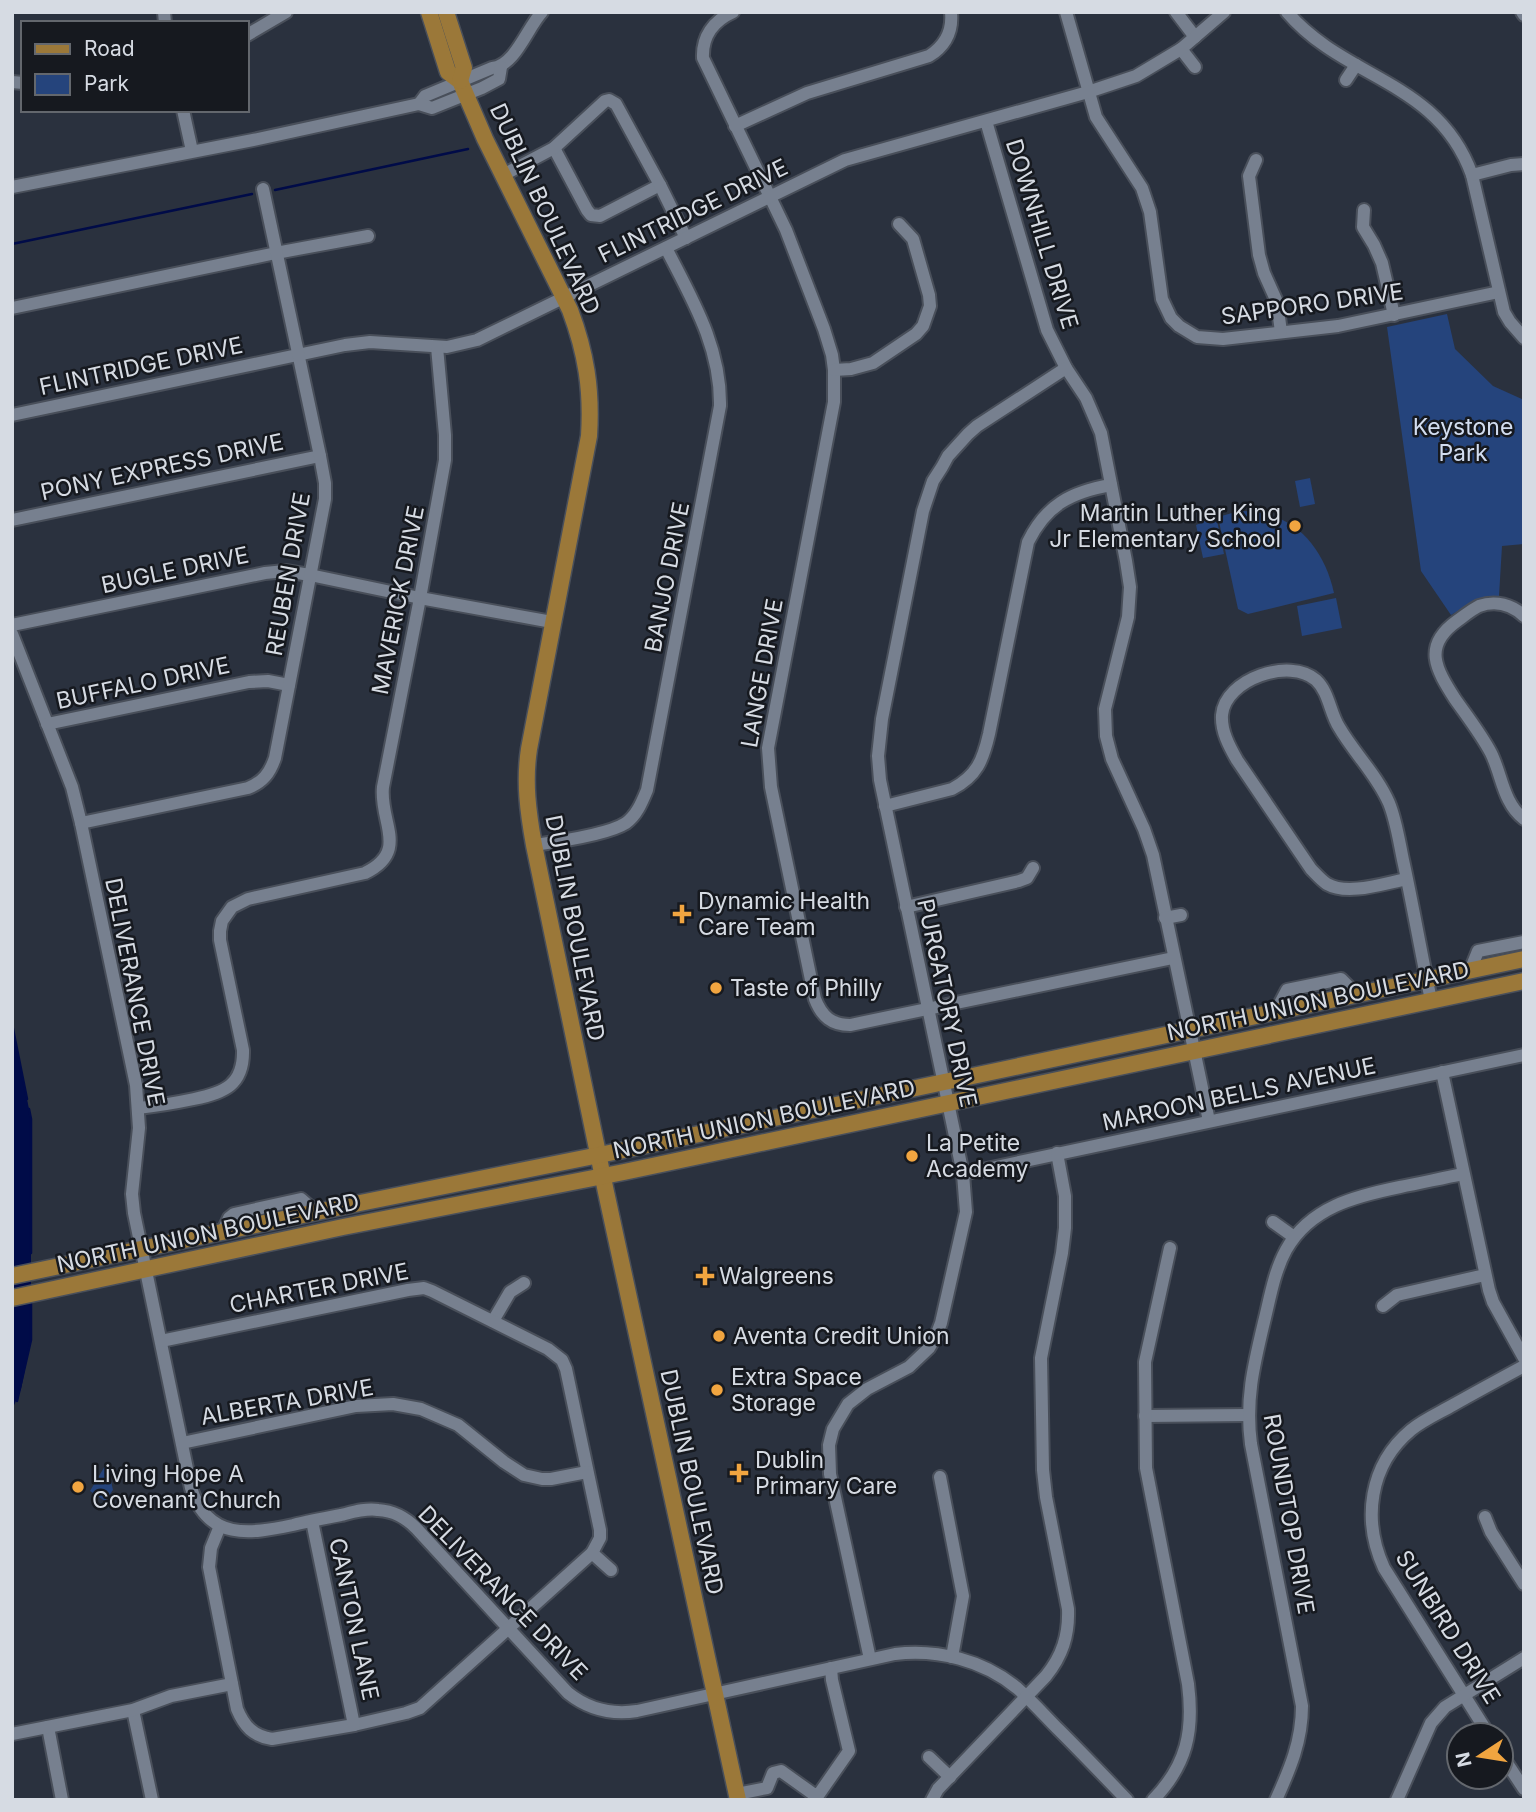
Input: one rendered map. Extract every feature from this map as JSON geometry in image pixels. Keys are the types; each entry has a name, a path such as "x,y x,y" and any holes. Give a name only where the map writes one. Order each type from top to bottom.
{"main road":[{"name":"DUBLIN BOULEVARD","path":"429,12 448,72 463,88 503,175 565,297 584,352 590,419 585,458 526,766 527,799 534,845 598,1155 737,1797"},
{"name":"DUBLIN BOULEVARD","path":"446,12 464,68 463,88"},
{"name":"NORTH UNION BOULEVARD","path":"12,1276 1524,959"},
{"name":"NORTH UNION BOULEVARD","path":"12,1298 1524,981"}],"street":[{"path":"248,34 286,12"},
{"name":"LANGE DRIVE","path":"733,12 717,21 710,30 705,38 703,58 793,247 824,329 834,370 834,402 768,748 769,772 819,1008 832,1022 850,1025 1174,957"},
{"path":"735,126 807,93 929,57 944,44 951,26 951,12"},
{"name":"SAPPORO DRIVE","path":"1066,12 1092,107 1100,126 1135,176 1146,199 1162,299 1171,318 1188,333 1209,339 1338,326 1499,292"},
{"path":"1176,12 1195,37"},
{"name":"FLINTRIDGE DRIVE","path":"12,415 345,345 370,342 437,347 455,346 477,340 845,160 1136,76 1181,49 1224,12"},
{"path":"1287,12 1312,38 1409,96 1433,114 1460,147 1472,175 1504,312 1524,338"},
{"path":"12,187 419,104 425,96 463,88 492,68 501,67 509,60 537,14"},
{"path":"1181,49 1195,67"},
{"path":"1346,80 1356,65"},
{"path":"385,96 388,110"},
{"path":"503,175 554,148 609,100 616,104 686,238"},
{"path":"183,112 192,151"},
{"name":"DOWNHILL DRIVE","path":"986,121 1043,319 1066,368 1086,398 1097,424 1111,485 1129,574 1130,596 1128,617 1105,709 1106,736 1112,759 1149,843 1209,1121"},
{"path":"554,148 587,210 595,216 600,216 660,185"},
{"path":"1256,160 1249,176 1259,255 1276,302 1281,332"},
{"path":"1472,175 1524,164"},
{"name":"REUBEN DRIVE","path":"81,823 248,788 262,781 275,758 325,499 325,483 263,189"},
{"path":"1364,210 1363,227 1382,263 1394,315"},
{"path":"834,370 852,369 873,363 916,334 927,318 929,295 913,239 900,224"},
{"path":"12,308 368,236"},
{"name":"BANJO DRIVE","path":"534,845 606,831 624,824 638,810 647,790 720,406 718,372 711,342 666,248"},
{"name":"MAVERICK DRIVE","path":"138,1108 163,1106 217,1094 227,1089 239,1076 243,1050 220,940 222,921 232,907 248,899 365,873 390,861 383,787 445,460 437,347"},
{"name":"PURGATORY DRIVE","path":"870,1659 830,1474 833,1429 848,1404 867,1389 909,1367 929,1348 941,1323 966,1212 963,1174 885,806 878,756 882,719 923,510 933,481 948,456 977,426 1066,368"},
{"name":"PONY EXPRESS DRIVE","path":"12,520 320,456"},
{"path":"885,806 952,789 976,770 987,742 1028,541 1052,508 1086,490 1111,485"},
{"name":"BUGLE DRIVE","path":"12,625 285,571 552,622"},
{"path":"1524,616 1516,609 1496,603 1477,607 1443,632 1435,657 1441,678 1490,751 1511,807 1524,819"},
{"name":"DELIVERANCE DRIVE","path":"12,634 72,788 81,823 136,1085 139,1128 132,1194 134,1213 194,1498 204,1513 220,1526 254,1532 369,1509 399,1515 416,1528 568,1693 595,1709 625,1713 870,1659 909,1653 952,1657 978,1664 1015,1686 1127,1800"},
{"path":"1407,879 1343,889 1335,888 1318,877 1230,747 1222,724 1222,713 1224,703 1237,687 1283,670 1305,673 1320,684 1340,730 1383,790 1392,809 1407,879 1431,1000"},
{"name":"BUFFALO DRIVE","path":"47,724 249,682 268,681 289,685"},
{"path":"906,907 1019,881 1027,878 1033,869"},
{"path":"1166,918 1181,915"},
{"name":"NORTH UNION BOULEVARD","path":"1470,971 1478,951 1524,942"},
{"name":"MAROON BELLS AVENUE","path":"963,1174 1524,1055"},
{"path":"1442,1072 1485,1275 1493,1302 1524,1358"},
{"path":"932,1800 939,1789 1055,1665 1062,1652 1069,1625 1045,1497 1043,1470 1041,1359 1065,1228 1065,1196 1057,1153"},
{"name":"ROUNDTOP DRIVE","path":"1276,1800 1296,1753 1302,1723 1302,1706 1251,1444 1249,1415 1250,1388 1275,1277 1294,1237 1328,1209 1352,1198 1463,1174"},
{"path":"1273,1222 1294,1237"},
{"path":"1153,1800 1169,1782 1180,1762 1188,1739 1191,1712 1186,1671 1146,1468 1144,1362 1170,1248"},
{"path":"1383,1306 1397,1295 1485,1275"},
{"path":"493,1321 510,1292 524,1283"},
{"name":"CHARTER DRIVE","path":"161,1341 415,1289 432,1292 493,1321 548,1349 562,1360 566,1369 600,1530 600,1538 592,1553"},
{"name":"SUNBIRD DRIVE","path":"1481,1721 1384,1568 1374,1537 1372,1499 1381,1468 1391,1452 1412,1430 1427,1419 1524,1366"},
{"name":"ALBERTA DRIVE","path":"182,1443 356,1406 393,1404 421,1409 458,1425 524,1475 551,1479 587,1472"},
{"path":"1146,1416 1249,1415"},
{"path":"940,1478 963,1596 952,1657"},
{"path":"1485,1517 1490,1532 1524,1584"},
{"name":"CANTON LANE","path":"312,1521 354,1725"},
{"path":"220,1526 211,1548 209,1567 232,1684 240,1717 251,1730 264,1737 280,1738 354,1725 420,1708 592,1553 611,1570"},
{"path":"1398,1800 1431,1723 1445,1707 1524,1658"},
{"path":"737,1797 767,1788 773,1773 781,1772 816,1796 818,1794 849,1751 831,1668"},
{"path":"12,1734 133,1710 172,1696 232,1684"},
{"path":"133,1710 152,1800"},
{"path":"48,1727 62,1800"},
{"path":"929,1757 950,1777"}],"green space":[{"name":"Keystone Park","path":"1447,314 1455,349 1493,386 1524,400 1524,544 1502,546 1499,596 1478,599 1451,615 1421,571 1387,327"},
{"path":"1310,478 1315,504 1300,507 1295,481"},
{"path":"1214,506 1224,554 1203,558 1196,525 1203,522 1201,509"},
{"path":"1239,511 1274,516 1302,533 1322,559 1334,593 1248,614 1238,609 1218,517"},
{"path":"1336,598 1342,628 1302,636 1297,606"},
{"path":"105,1466 108,1468 113,1490 105,1501 90,1491"}],"shaded area":[{"path":"12,1024 31,1119 31,1340 21,1389 12,1410"}],"waterway":[{"path":"275,190 468,149"},
{"path":"12,244 252,194"},
{"path":"12,1024 27,1099"},
{"path":"29,1109 31,1253"},
{"path":"12,1222 12,1247"},
{"path":"17,1401 31,1340 31,1301"}],"place":[{"name":"Martin Luther King Jr Elementary School","path":"1295,526"},
{"name":"Dynamic Health Care Team","path":"682,914"},
{"name":"Taste of Philly","path":"716,988"},
{"name":"La Petite Academy","path":"912,1156"},
{"name":"Walgreens","path":"705,1276"},
{"name":"Aventa Credit Union","path":"719,1336"},
{"name":"Extra Space Storage","path":"717,1390"},
{"name":"Dublin Primary Care","path":"739,1473"},
{"name":"Living Hope A Covenant Church","path":"78,1487"}]}
